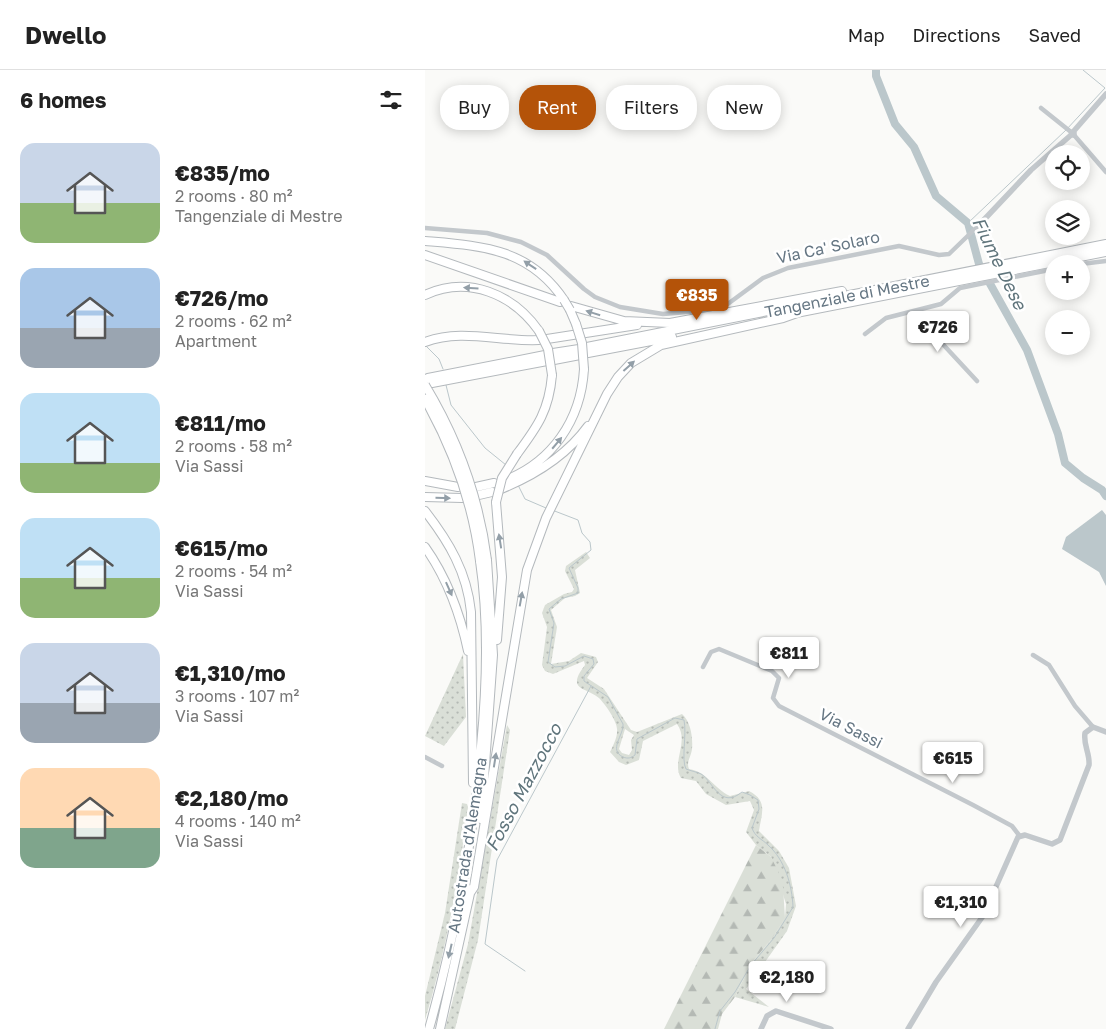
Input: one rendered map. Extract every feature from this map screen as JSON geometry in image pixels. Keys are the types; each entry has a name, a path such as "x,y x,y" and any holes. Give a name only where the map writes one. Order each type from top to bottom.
{"highway":[{"path":"425,241 480,246 509,254 539,272 562,301 571,308 610,318 649,323"},
{"name":"Tangenziale di Mestre","path":"999,272 1106,244"},
{"name":"Tangenziale di Mestre","path":"429,382 550,357 800,312 1106,252"},
{"path":"425,255 562,301"},
{"path":"428,341 460,335 503,340 543,340 649,323 692,320 933,276 940,278"},
{"name":"Tangenziale di Mestre","path":"583,351 940,278 975,277"},
{"path":"425,295 451,288 482,289 495,293 521,308 539,331 548,350 552,375 546,409 539,425 502,478 497,502 502,576 484,748"},
{"path":"520,477 548,453 566,431 578,405 584,369 582,343 571,308"},
{"path":"470,893 474,887 522,595 537,540 552,505 611,386 626,368 643,354 661,345 783,318 800,312"},
{"path":"429,382 463,465 476,505 493,622 493,676"},
{"path":"425,399 447,442 462,482 484,561 486,632 484,748"},
{"path":"501,489 508,481 547,465 579,437 601,405"},
{"path":"425,481 458,487"},
{"path":"476,487 493,488 479,495"},
{"path":"425,497 462,498"},
{"path":"425,511 450,545 460,565 467,586 471,612 474,775 467,869"},
{"path":"425,547 437,564 458,611 472,672"},
{"name":"Autostrada d'Alemagna","path":"440,1029 470,893 484,748"},
{"name":"Autostrada d'Alemagna","path":"429,1029 455,928 467,869 484,748"}],"street":[{"name":"Via Ca' Solaro","path":"425,228 487,233 521,242 547,255 595,297 620,307 663,314 689,313 725,306 763,278 782,269 899,246 944,255 953,251 1106,94"},
{"path":"1041,108 1071,132 1106,172"},
{"path":"1090,263 1106,261"},
{"path":"999,272 1045,269"},
{"path":"865,334 886,318 941,304 975,277"},
{"path":"913,312 977,382"},
{"name":"Via Sassi","path":"703,667 709,653 717,649 772,671 779,678 773,695 777,705 973,805 1012,826 1019,835 1025,835 1049,844 1055,844 1060,840 1089,765 1084,736 1087,730 1095,727"},
{"path":"1033,656 1049,664 1075,706 1095,727 1106,732"},
{"path":"425,757 442,766"},
{"path":"908,1029 936,982 983,916 1019,835"},
{"path":"761,1029 767,1016 776,1011 831,1029"}],"green space":[{"path":"586,552 590,558 575,570 580,593 565,598 551,610 557,627 551,664 569,661 581,653 596,657 598,662 587,678 604,689 631,730 637,732 682,714 687,721 692,735 692,749 688,762 689,769 701,773 730,796 749,791 759,799 762,814 759,831 779,851 789,868 796,906 787,931 746,989 769,1007 735,997 750,965 773,937 785,917 786,904 771,857 756,845 746,832 754,810 750,801 726,805 706,794 696,781 681,778 678,772 678,765 682,738 677,724 643,741 639,760 626,765 619,762 610,752 617,732 613,717 599,698 577,684 579,673 585,665 584,661 553,674 545,671 542,665 547,627 542,613 545,605 564,594 572,592 574,589 565,571 566,566","holes":["625,729 634,735 631,740 632,750 629,755 622,753 619,749"]},
{"path":"463,654 466,717 444,746 425,736"},
{"path":"507,725 510,730 478,940 455,1029 445,1029 468,944"},
{"path":"462,803 467,804 468,807 456,888 439,968 425,1020 425,996 445,913"},
{"path":"756,845 771,857 778,871 783,887 785,918 773,937 750,965 735,997 722,1014 718,1029 664,1029"}],"shaded area":[{"path":"1102,510 1106,515 1106,586 1099,572 1062,549 1066,537"}],"waterway":[{"name":"Fiume Dese","path":"876,70 876,76 895,124 914,147 936,196 968,223 979,264 1027,350 1058,434 1065,463 1083,478 1102,490 1106,496"},
{"path":"968,223 1066,130 1105,88 1083,70"},
{"path":"426,346 439,359 443,369"},
{"path":"446,385 451,405 485,448 506,465"},
{"path":"518,485 525,499 546,508"},
{"path":"552,510 578,520 582,533 590,542 591,550 569,568 578,588 578,593 561,599 549,609 554,623 548,662 555,667 565,666 584,656 593,659 594,664 584,676 584,681 608,697 623,724 617,746 619,754 623,757 629,758 635,755 637,739 675,718 684,720 684,760 686,769 701,774 723,796 728,798 734,797 742,792 758,800 759,809 752,828 753,831 774,851 787,873 793,907 774,938 751,965 735,992 720,1011 715,1029"},
{"name":"Fosso Mazzocco","path":"525,971 485,944 497,860 591,686"}]}
